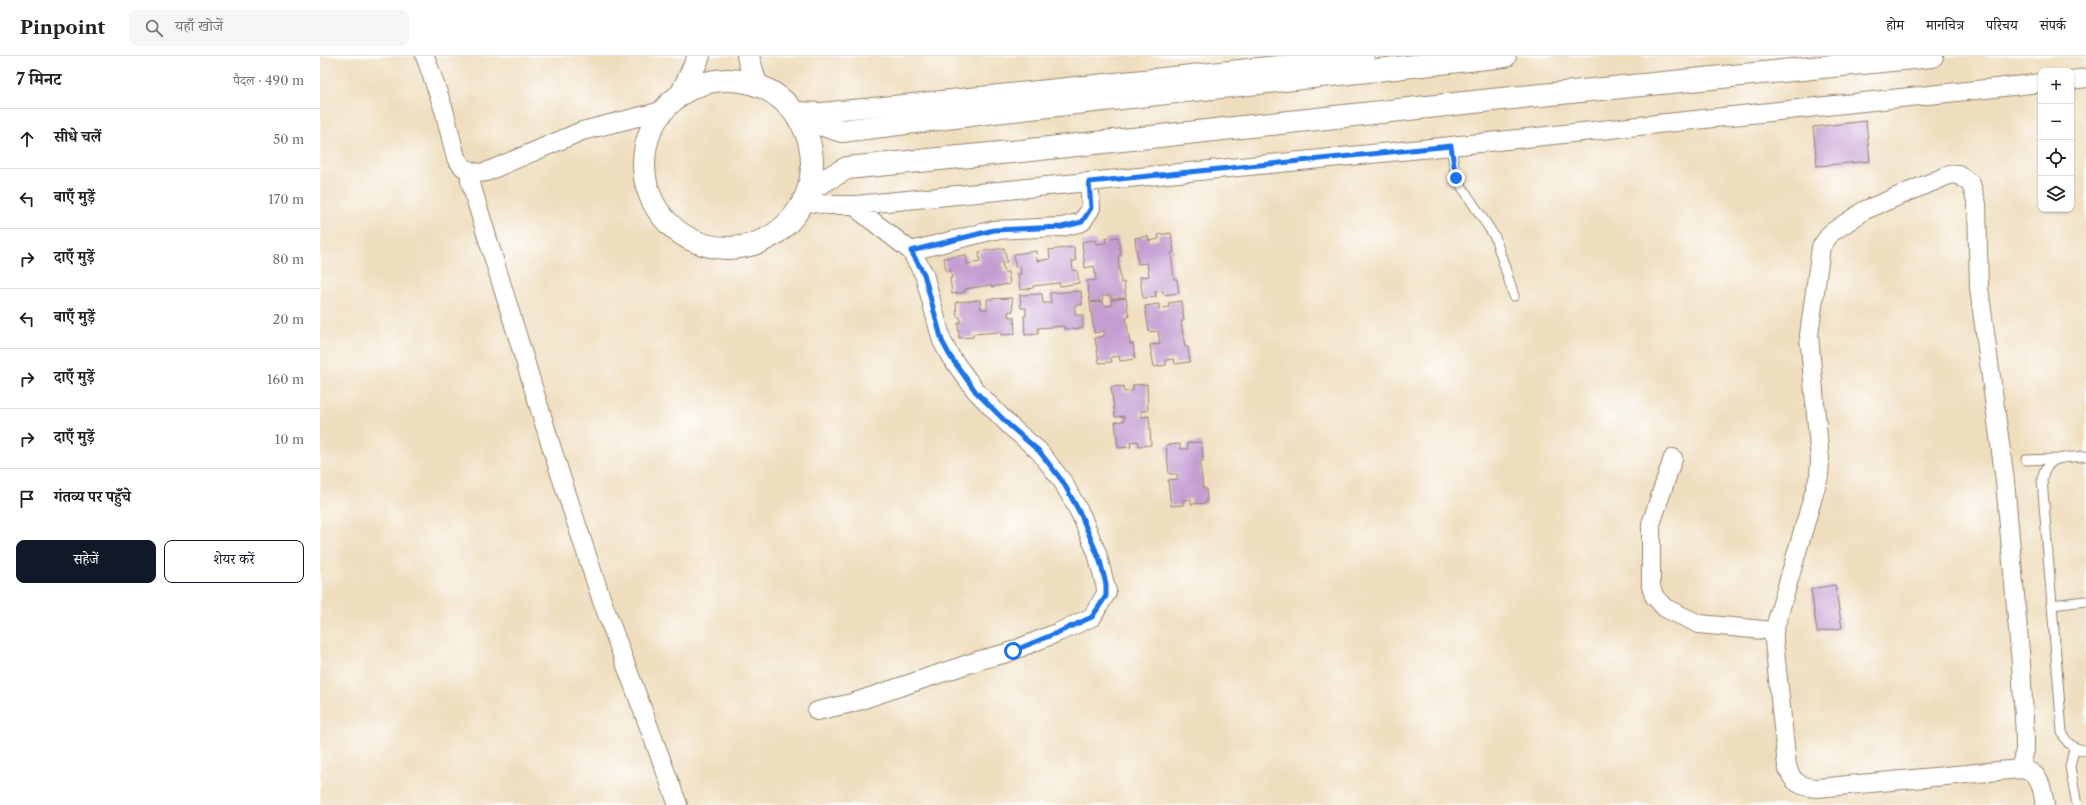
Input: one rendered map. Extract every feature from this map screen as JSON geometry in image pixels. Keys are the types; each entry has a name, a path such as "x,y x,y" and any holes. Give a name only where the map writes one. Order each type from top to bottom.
{"street":[{"path":"425,56 444,110 456,158 463,167 478,173 486,172 582,131 662,111"},
{"path":"682,93 699,56"},
{"path":"748,56 756,85"},
{"path":"795,114 1365,56"},
{"path":"795,114 842,131 1002,111 1506,56"},
{"path":"806,195 847,168 1021,152 1484,101 1932,56"},
{"path":"2074,80 2086,78"},
{"path":"736,81 756,85 778,97 795,114 804,129 812,167 806,195 798,211 781,230 758,243 728,249 689,240 676,231 658,212 653,203 644,174 650,131 662,111 682,93 698,85 736,81"},
{"path":"806,195 828,205 856,205 1451,146 2038,83"},
{"path":"470,171 470,181 552,449 602,598 678,805"},
{"path":"2020,770 2025,750 2026,737 2021,664 2005,481 1979,288 1977,204 1971,184 1958,174 1949,175 1874,204 1830,232 1820,247 1809,335 1820,460 1819,476 1774,631 1787,766 1790,775 1796,783 1804,787 1817,788 2020,770 2030,771 2035,774 2040,781 2045,805"},
{"path":"911,251 994,230 1062,227 1082,222 1091,208 1089,182"},
{"path":"817,711 852,703 980,660 1007,653 1059,632 1092,617 1107,592 1098,557 1081,515 1063,482 1039,451 1010,426 976,392 950,356 942,341 924,274 911,251 861,212 856,205"},
{"path":"1673,458 1651,524 1651,586 1654,596 1665,608 1699,624 1774,631"}],"lane":[{"path":"1451,146 1456,178 1494,237 1514,296"},
{"path":"2026,460 2086,456"},
{"path":"2056,459 2045,467 2042,479 2062,732 2065,741 2074,749 2086,751"},
{"path":"2051,605 2086,601"},
{"path":"2074,749 2070,767 2077,805"}],"building":[{"path":"1866,121 1870,161 1817,166 1813,127"},
{"path":"1171,233 1174,252 1171,253 1174,279 1177,279 1179,293 1164,295 1163,291 1155,292 1156,297 1143,298 1140,277 1149,276 1147,263 1138,264 1135,238 1148,236 1149,241 1159,239 1158,235"},
{"path":"1118,237 1121,256 1118,256 1121,283 1124,282 1126,297 1111,299 1110,295 1102,296 1103,301 1090,302 1087,281 1096,280 1094,266 1085,268 1082,242 1095,240 1096,244 1106,243 1105,239"},
{"path":"1074,247 1076,261 1072,261 1073,271 1077,270 1079,283 1060,286 1059,283 1033,286 1033,288 1020,290 1018,274 1021,274 1020,266 1015,267 1014,254 1036,251 1037,261 1050,259 1049,250"},
{"path":"1004,248 1007,262 1002,263 1004,272 1008,272 1010,284 965,289 965,292 952,294 950,278 952,278 951,270 946,271 944,258 966,255 967,264 980,262 979,252"},
{"path":"1081,291 1082,305 1075,305 1075,315 1083,315 1083,328 1064,329 1064,326 1038,328 1038,334 1025,335 1024,316 1026,316 1026,308 1021,308 1020,295 1042,294 1043,303 1051,303 1050,293"},
{"path":"1012,298 1013,311 1008,312 1009,317 1014,317 1015,334 1001,335 1001,332 973,334 973,337 959,338 958,323 961,322 960,317 957,317 956,302 980,300 981,309 987,309 987,299"},
{"path":"1126,298 1129,317 1126,318 1130,344 1133,344 1135,359 1120,361 1119,356 1111,357 1112,362 1099,363 1095,338 1104,336 1104,331 1094,333 1090,303 1103,301 1104,306 1112,305 1111,300"},
{"path":"1181,301 1184,321 1181,321 1185,347 1188,347 1190,362 1175,364 1174,359 1166,360 1166,365 1154,367 1150,345 1160,344 1158,331 1149,332 1145,306 1159,304 1159,309 1169,307 1168,303"},
{"path":"1147,384 1148,411 1141,411 1141,417 1149,416 1151,445 1139,446 1138,441 1130,442 1131,447 1118,448 1115,422 1124,421 1124,416 1115,417 1111,387 1123,386 1124,392 1133,391 1133,385"},
{"path":"1202,442 1203,461 1200,462 1203,488 1206,488 1207,503 1191,504 1191,499 1183,500 1183,505 1171,506 1168,480 1178,479 1177,474 1169,474 1166,445 1180,444 1180,449 1188,449 1187,443"},
{"path":"1835,585 1842,628 1817,632 1811,589"}],"route":[{"path":"1013,651 1088,620 1092,617 1106,596 1106,584 1100,561 1081,515 1063,482 1043,455 1010,426 976,392 950,356 942,341 924,274 911,251 994,230 1072,226 1082,222 1088,215 1091,208 1089,182 1451,146 1456,178"}]}
